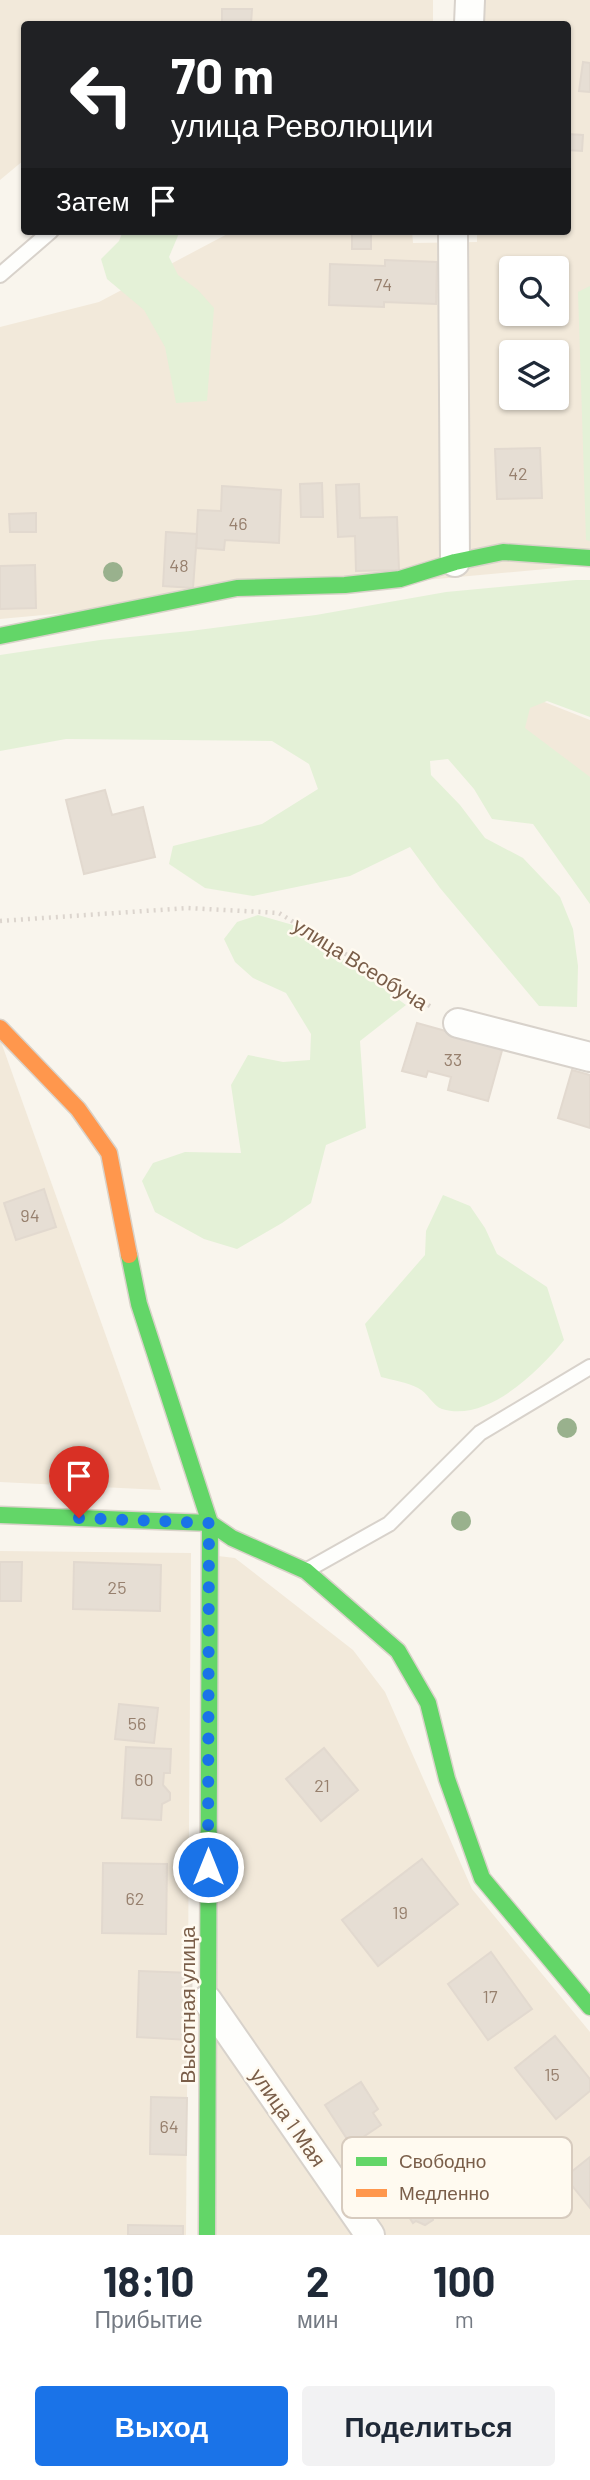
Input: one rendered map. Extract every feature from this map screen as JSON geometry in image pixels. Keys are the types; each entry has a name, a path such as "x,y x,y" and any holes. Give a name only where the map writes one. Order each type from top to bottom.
{"street":[{"path":"469,21 470,0"},
{"path":"453,235 455,562"},
{"path":"0,636 237,588 345,585 400,579 455,562 503,552 590,558"},
{"path":"458,1023 590,1057"},
{"name":"Высотная улица","path":"0,1028 78,1109 109,1153 139,1304 209,1523 207,2235"},
{"path":"0,1515 209,1523 232,1538 306,1571 398,1651 428,1703 447,1779 482,1878 590,2007"},
{"name":"улица 1 Мая","path":"207,2000 342,2195"},
{"name":"улица 1 Мая","path":"358,2218 370,2235"}],"lane":[{"path":"0,275 46,235"},
{"path":"306,1571 389,1524 480,1433 590,1367"}],"path":[{"name":"улица Всеобуча","path":"0,921 188,908 279,913 458,1023"}],"shaded area":[{"path":"0,0 433,0 433,21 21,21 21,162 0,180"},
{"path":"476,0 590,0 590,565 0,619 0,327 99,302 225,235 412,235 413,243 477,242 477,235 571,235 571,21 476,21"},
{"path":"519,692 590,720 590,806 496,743"},
{"path":"0,1039 161,1490 0,1482"},
{"path":"0,1551 191,1553 186,2235 0,2235"},
{"path":"218,1556 235,1558 353,1650 385,1692 472,1889 590,2032 590,2235 214,2235"}],"green space":[{"path":"121,235 178,235 169,257 178,275 198,290 214,308 207,401 176,403 165,347 144,310 107,279 101,259"},
{"path":"590,286 590,541 586,540 578,292"},
{"path":"590,580 590,717 547,701 530,708 525,728 590,777 590,904 533,824 492,819 474,789 448,759 430,761 431,775 460,805 485,838 523,858 560,897 573,929 578,966 577,1007 539,1006 440,888 410,847 350,876 253,896 205,888 169,864 173,846 262,824 318,789 309,764 272,741 66,739 0,751 0,655 100,640 316,615 446,592"},
{"path":"258,915 300,927 406,1005 360,1041 366,1128 326,1145 311,1203 237,1249 204,1239 155,1212 142,1181 153,1163 185,1152 241,1153 231,1085 248,1055 283,1062 310,1060 311,1034 286,993 253,978 235,962 224,939 237,922"},
{"path":"443,1195 470,1206 485,1228 497,1254 547,1287 564,1340 541,1366 510,1391 477,1408 459,1411 442,1409 414,1386 381,1377 365,1324 425,1255 426,1231"}],"building":[{"path":"222,9 252,9 251,21 222,21"},
{"path":"583,62 590,63 590,92 579,91"},
{"path":"571,134 583,135 582,151 571,150"},
{"path":"352,235 371,235 371,249 352,249"},
{"path":"385,260 437,262 436,304 384,302 384,307 329,305 330,264 385,266"},
{"path":"540,448 542,498 497,499 495,449"},
{"path":"322,483 323,517 301,517 300,484"},
{"path":"359,484 360,518 397,517 399,570 356,571 355,536 338,537 336,485"},
{"path":"222,486 281,490 279,543 225,540 224,550 196,548 198,510 221,511"},
{"path":"36,513 36,532 10,532 9,514"},
{"path":"166,532 197,534 193,588 163,586"},
{"path":"35,565 36,608 0,609 0,566"},
{"path":"105,790 112,815 143,807 155,857 84,874 66,800"},
{"path":"417,1023 503,1047 488,1101 448,1090 451,1077 428,1071 426,1077 402,1071"},
{"path":"572,1070 590,1075 590,1128 558,1118"},
{"path":"44,1189 56,1227 16,1240 4,1203"},
{"path":"0,1562 22,1562 21,1601 0,1601"},
{"path":"74,1562 161,1565 160,1611 73,1609"},
{"path":"119,1704 158,1708 154,1743 115,1739"},
{"path":"126,1747 171,1749 170,1773 164,1773 163,1785 170,1793 170,1800 162,1804 161,1820 122,1818"},
{"path":"324,1748 358,1790 321,1821 286,1779"},
{"path":"422,1859 458,1904 378,1966 342,1920"},
{"path":"103,1863 167,1864 166,1934 102,1933"},
{"path":"491,1952 532,2009 488,2040 448,1984"},
{"path":"139,1971 192,1973 189,2040 137,2037"},
{"path":"555,2036 590,2079 590,2091 556,2119 515,2068"},
{"path":"361,2082 378,2109 373,2113 381,2125 363,2137 346,2137 325,2105"},
{"path":"151,2097 187,2098 186,2155 150,2154"},
{"path":"590,2157 590,2208 572,2186 572,2171"},
{"path":"410,2218 433,2218 425,2225 416,2221 413,2223"},
{"path":"128,2225 183,2226 183,2235 128,2235"}],"traffic: fast":[{"path":"0,636 237,588 345,585 400,579 455,562 503,552 590,558"},
{"path":"129,1255 139,1304 210,1523 207,2235"},
{"path":"0,1515 210,1523 232,1538 306,1571 398,1651 428,1703 447,1779 482,1878 590,2007"}],"traffic: slow":[{"path":"0,1028 78,1109 109,1153 129,1255"}],"route":[{"path":"79,1518 209,1523 208,1867"}]}
